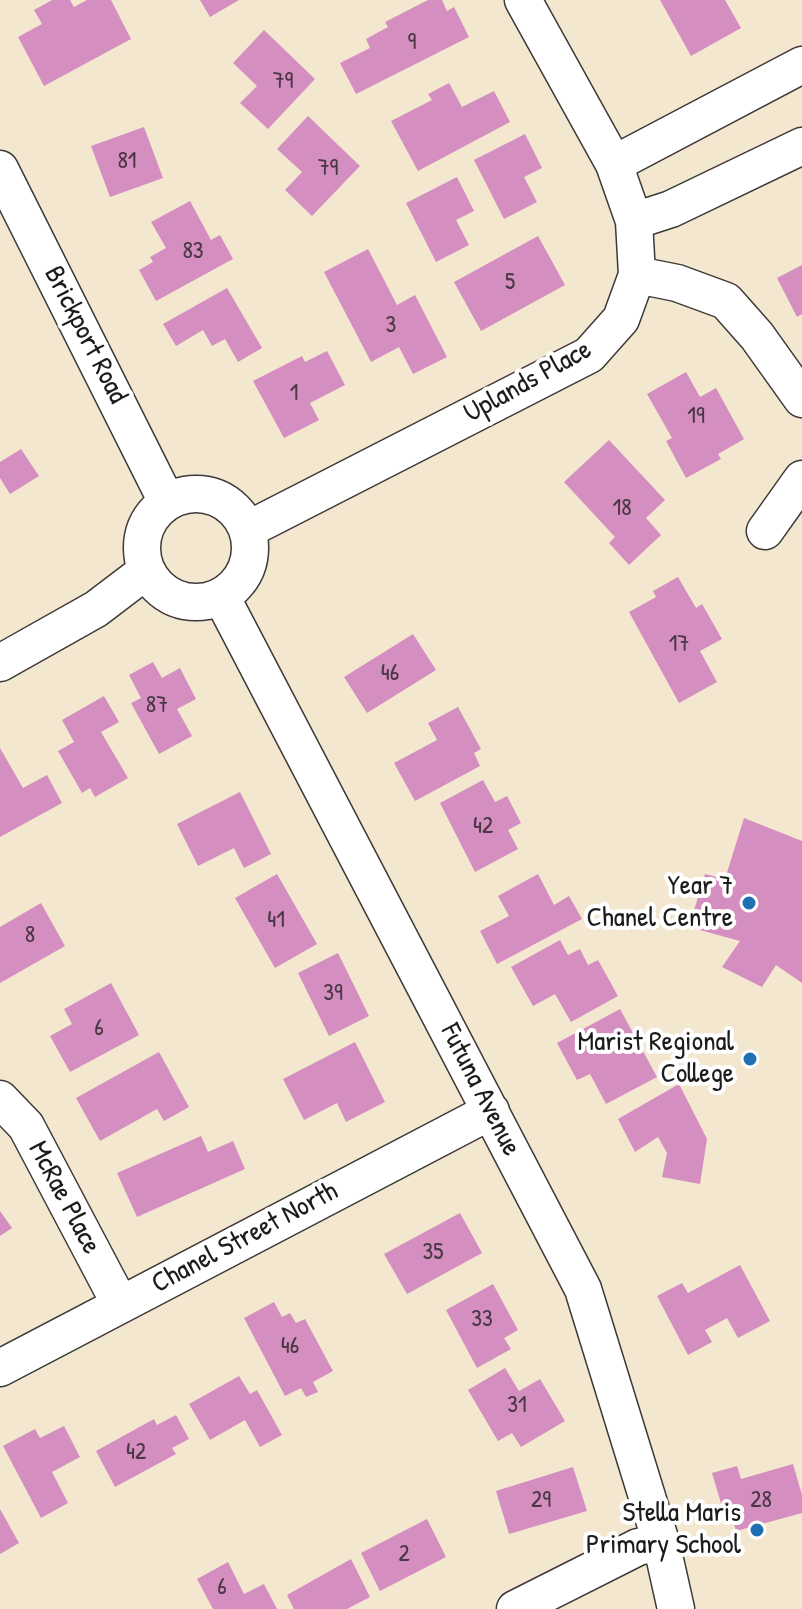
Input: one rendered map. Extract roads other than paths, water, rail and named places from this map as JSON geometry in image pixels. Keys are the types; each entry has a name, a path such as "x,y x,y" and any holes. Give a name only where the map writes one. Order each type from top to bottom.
{"street":[{"name":"Uplands Place","path":"247,530 589,355 621,319 637,275 634,221 614,164 523,0"},
{"path":"614,164 802,65"},
{"path":"634,221 671,209 802,146"},
{"name":"Brickport Road","path":"0,169 167,502"},
{"path":"637,275 677,283 726,301 757,336 802,399"},
{"path":"765,531 802,479"},
{"path":"198,494 214,497 228,505 247,530 248,561 243,575 221,596 205,602 171,597 156,586 146,571 142,540 146,525 167,502 198,494"},
{"path":"0,663 96,609 146,571"},
{"name":"Futuna Avenue","path":"221,596 583,1289 661,1542 676,1609"},
{"name":"McRae Place","path":"0,1099 26,1126 120,1304"},
{"name":"Chanel Street North","path":"0,1368 491,1111"},
{"path":"515,1609 638,1547 661,1542"}],"place":[{"name":"Year 7 Chanel Centre","path":"749,903"},
{"name":"Marist Regional College","path":"750,1059"},
{"name":"Stella Maris Primary School","path":"757,1530"}]}
